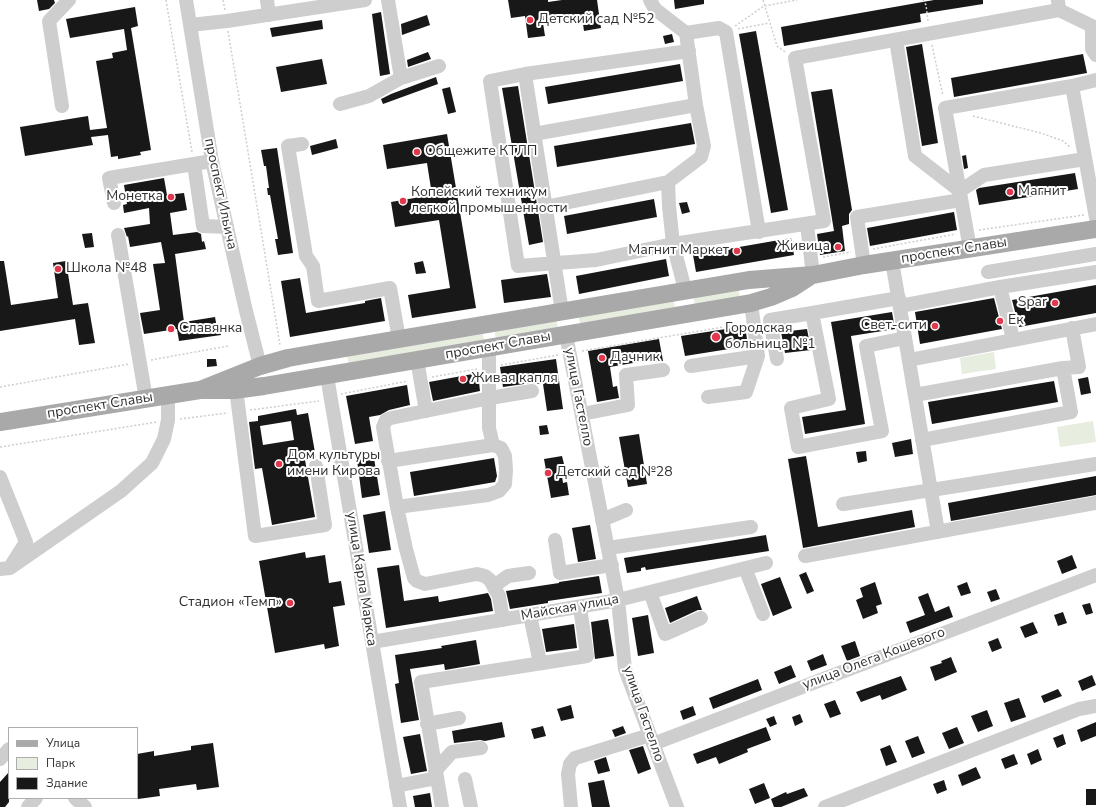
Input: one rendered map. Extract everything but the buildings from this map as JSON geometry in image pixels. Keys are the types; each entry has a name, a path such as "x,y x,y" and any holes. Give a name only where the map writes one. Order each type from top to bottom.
{"main road":[{"name":"проспект Славы","path":"200,390 260,366 288,358 749,280 813,275 864,265 1096,229"},
{"name":"проспект Славы","path":"0,422 200,390 236,389 264,386 751,303 771,298 792,288 813,275"},
{"name":"улица Гастелло","path":"562,312 566,335"},
{"path":"485,325 489,348"},
{"name":"улица Карла Маркса","path":"322,352 327,376"},
{"name":"проспект Ильича","path":"260,366 264,386"}],"street":[{"path":"62,106 49,21 70,0"},
{"name":"проспект Ильича","path":"186,0 212,161 260,366"},
{"path":"267,0 269,15"},
{"path":"190,25 227,21 365,0"},
{"path":"388,0 401,78"},
{"path":"546,207 668,182 701,157 704,146 696,104 686,33 655,9 650,0"},
{"path":"689,51 525,74 490,81 518,266 596,260 673,244 824,221 794,58 930,34 1058,5 1092,26 1092,49 1096,55"},
{"path":"686,33 719,28 726,32 759,232"},
{"path":"896,40 915,156 960,196"},
{"path":"340,104 369,96 401,78 439,66"},
{"name":"улица Гастелло","path":"525,74 562,312"},
{"path":"970,249 945,108 1072,86 1096,80"},
{"path":"1072,86 1082,159 1096,218"},
{"path":"534,134 696,104"},
{"path":"302,144 288,146 306,256 313,266 318,301 390,288 399,339"},
{"path":"864,265 857,217 960,196 984,175 1082,159"},
{"path":"114,203 109,178 212,161"},
{"path":"194,164 203,226 227,226"},
{"path":"668,182 673,244 684,291"},
{"path":"807,224 813,275"},
{"path":"118,235 146,399"},
{"path":"988,272 1096,254"},
{"path":"892,261 905,338 905,360 915,395 938,532"},
{"path":"777,359 770,320 1096,272"},
{"path":"1000,287 1013,339"},
{"path":"708,397 746,392 758,356 751,303"},
{"path":"812,313 829,399 791,408 798,447 882,431 866,346 905,338"},
{"path":"905,360 1096,324"},
{"path":"915,395 1063,368 1079,367 1072,328"},
{"name":"улица Гастелло","path":"566,335 612,565 618,600 626,669 677,807"},
{"path":"489,348 489,428 493,445"},
{"path":"691,366 758,356"},
{"path":"417,360 426,411"},
{"path":"922,440 1071,412 1063,368"},
{"path":"582,414 628,405 626,375 663,370"},
{"name":"улица Карла Маркса","path":"327,376 400,807"},
{"path":"236,389 256,536 326,525 316,466"},
{"path":"503,620 499,596 490,580 485,576 477,574 425,584 414,578 411,571 397,507 383,427 385,422 391,418 532,391"},
{"path":"5,569 121,491 152,463 164,439 168,420 168,396"},
{"path":"388,461 493,445 501,448 505,456 505,484 499,491 488,495 397,507"},
{"path":"843,504 1096,464"},
{"path":"0,477 26,542 5,569"},
{"path":"805,556 1096,503"},
{"path":"602,520 626,510"},
{"path":"608,548 751,527"},
{"path":"555,540 560,573 612,565"},
{"name":"Майская улица","path":"372,642 618,600 766,563"},
{"path":"745,568 763,614"},
{"path":"494,586 508,576 529,573"},
{"name":"улица Олега Кошевого","path":"571,807 568,774 570,764 575,758 651,740 1096,575"},
{"path":"650,592 664,634 701,618"},
{"path":"442,807 421,682 587,656 580,607"},
{"path":"530,615 540,663"},
{"path":"825,807 860,800 1066,714 1080,709 1096,706"},
{"path":"427,724 459,718"},
{"path":"396,786 436,775 452,752 481,748"},
{"path":"0,759 8,750"},
{"path":"465,779 471,807"},
{"path":"28,807 35,799"},
{"path":"77,799 85,807"}],"path":[{"path":"166,0 194,164"},
{"path":"223,0 279,338"},
{"path":"763,0 777,46 794,58"},
{"path":"726,32 764,6 797,0"},
{"path":"923,0 926,5 930,34 945,108"},
{"path":"726,32 769,23"},
{"path":"968,114 1063,140 1082,159"},
{"path":"0,447 168,420 331,399 344,392 753,322"},
{"path":"0,387 228,346"}],"green space":[{"path":"738,287 740,298 695,305 693,295"},
{"path":"673,297 675,307 580,324 578,314"},
{"path":"556,317 558,328 496,339 494,328"},
{"path":"482,329 484,340 349,364 346,352"},
{"path":"994,352 996,369 962,374 960,358"},
{"path":"1093,421 1096,442 1060,447 1057,427"}],"place":[{"name":"Детский сад №52","path":"530,20"},
{"name":"Общежите КТЛП","path":"417,152"},
{"name":"Магнит","path":"1010,192"},
{"name":"Монетка","path":"171,197"},
{"name":"Копейский техникум легкой промышенности","path":"403,201"},
{"name":"Живица","path":"838,247"},
{"name":"Магнит Маркет","path":"737,251"},
{"name":"Школа №48","path":"58,269"},
{"name":"Spar","path":"1055,303"},
{"name":"Ек","path":"1000,321"},
{"name":"Свет-сити","path":"935,326"},
{"name":"Славянка","path":"171,329"},
{"name":"Городская больница №1","path":"716,337"},
{"name":"Дачник","path":"602,358"},
{"name":"Живая капля","path":"463,379"},
{"name":"Дом культуры имени Кирова","path":"279,464"},
{"name":"Детский сад №28","path":"548,473"},
{"name":"Стадион «Темп»","path":"290,603"}]}
